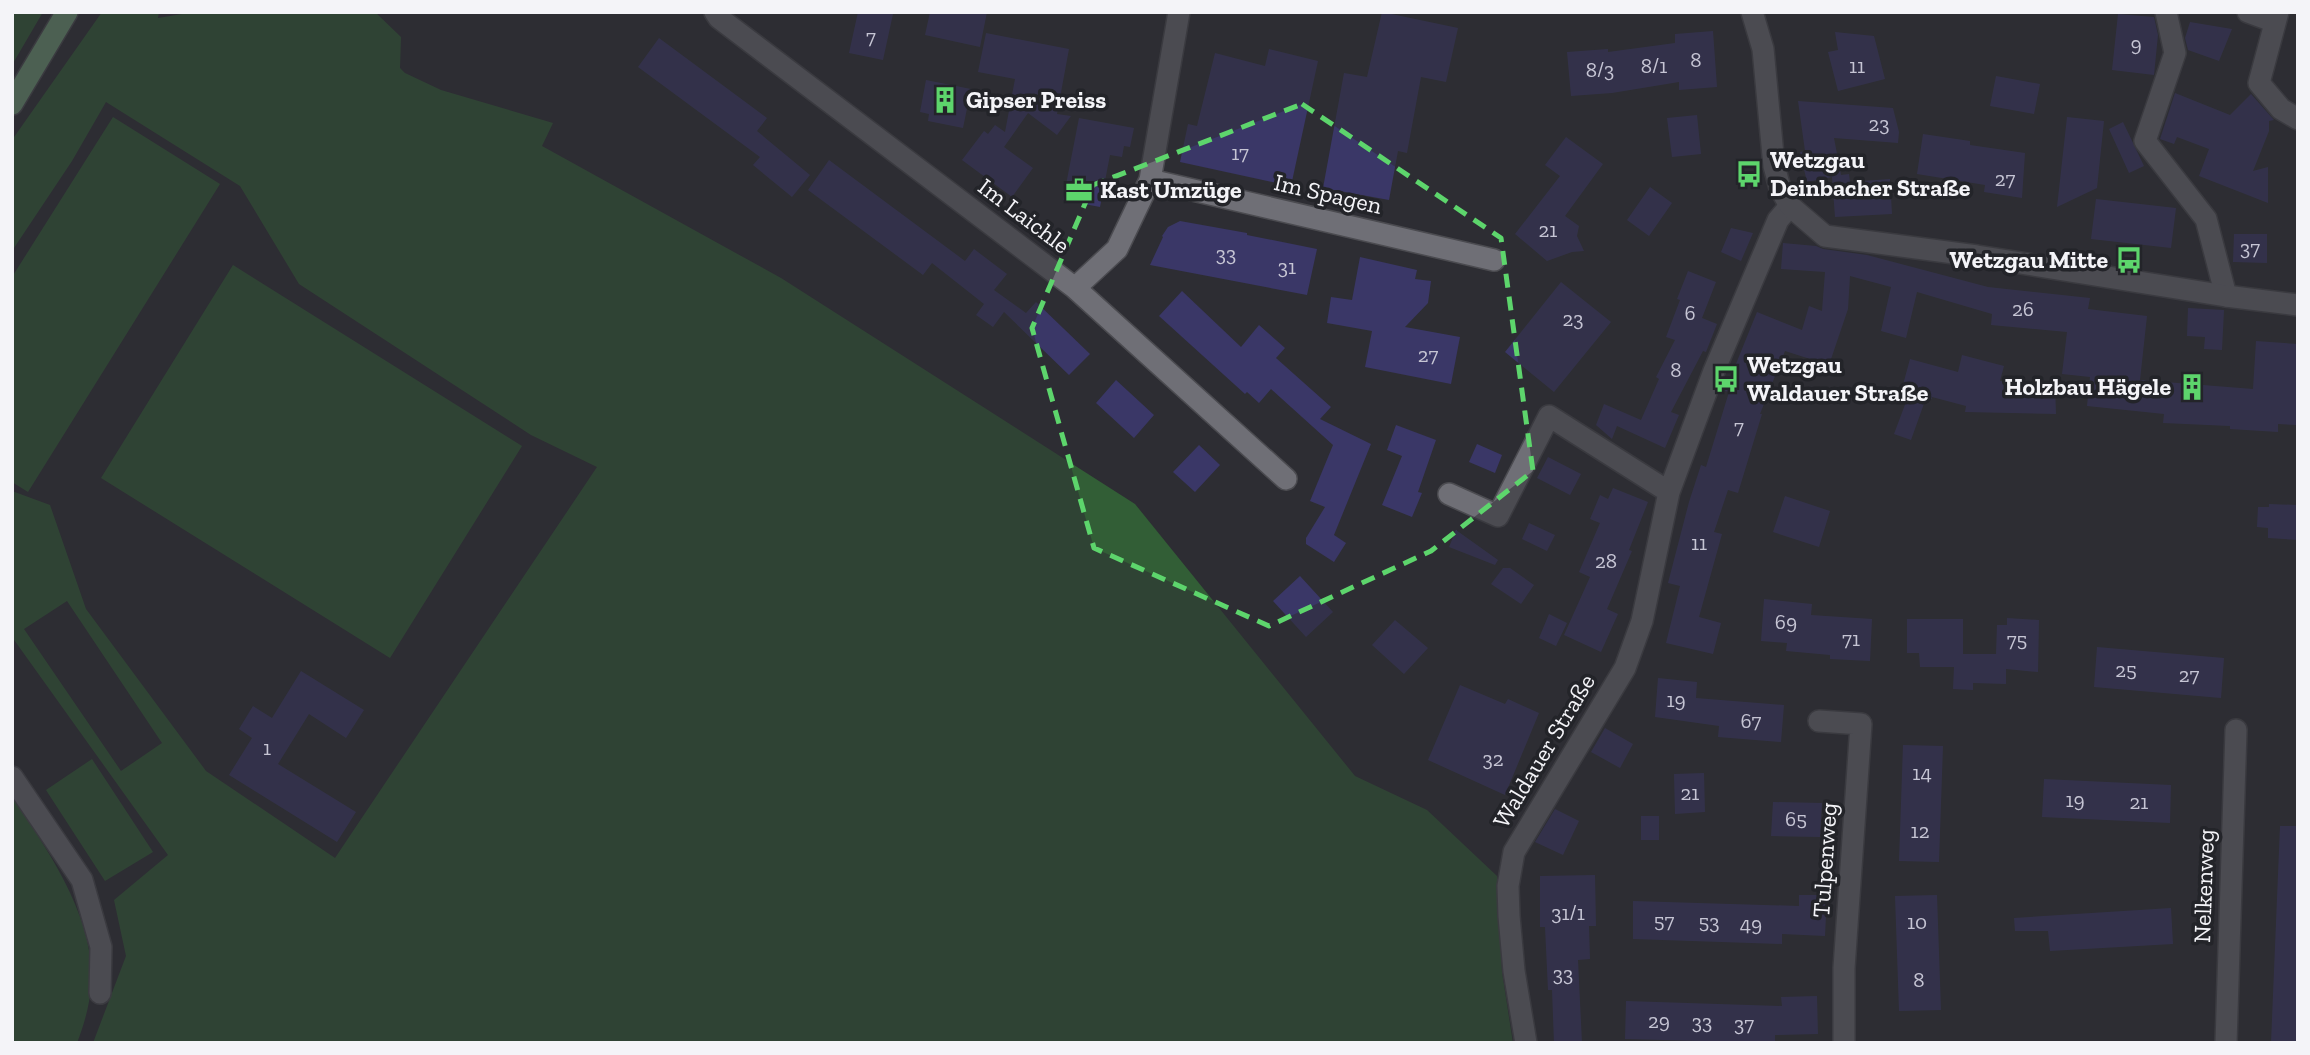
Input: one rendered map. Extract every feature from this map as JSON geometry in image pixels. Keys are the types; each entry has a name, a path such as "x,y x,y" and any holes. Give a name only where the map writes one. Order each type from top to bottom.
{"main road":[{"path":"12,104 67,12"}],"street":[{"name":"Im Laichle","path":"715,12 719,18 1075,288 1286,479"},
{"path":"1075,288 1117,249 1150,180 1179,12"},
{"path":"1752,12 1763,49 1774,166 1780,188 1790,206 1825,236 1978,256 2298,305"},
{"path":"2166,12 2175,53 2145,141 2206,219 2227,296"},
{"path":"2248,12 2277,17 2259,83 2281,109 2298,119"},
{"name":"Im Spagen","path":"1150,180 1494,260"},
{"name":"Waldauer Straße","path":"1526,1043 1514,971 1509,916 1508,886 1514,852 1625,668 1642,621 1669,492 1714,372 1777,220 1790,206"},
{"path":"1449,494 1498,516 1549,416 1669,492"},
{"name":"Tulpenweg","path":"1819,721 1861,724 1844,968 1844,1043"},
{"name":"Nelkenweg","path":"2226,1043 2236,730"},
{"path":"12,777 82,880 101,947 100,993"}],"highlighted area":[{"path":"1302,104 1501,238 1533,471 1431,551 1269,626 1094,548 1032,328 1093,185"}],"green space":[{"path":"12,12 43,12 12,65"},
{"path":"102,12 159,12 158,18 194,12 375,12 401,37 400,68 405,73 441,90 553,123 542,146 781,278 1135,504 1355,776 1427,810 1497,876 1502,972 1513,1043 93,1043 126,956 114,900 168,855 12,637 12,491 50,505 86,609 206,771 335,858 597,467 531,435 299,284 240,186 106,102 72,161 12,251 12,140","holes":["67,601 162,743 121,771 24,629"]},
{"path":"113,117 220,184 28,492 12,482 12,277"},
{"path":"233,265 522,446 390,658 101,478"},
{"path":"92,759 153,852 105,881 46,790"},
{"path":"12,797 54,862 86,935 91,985 77,1043 12,1043"}],"building":[{"path":"858,12 893,14 883,60 849,53"},
{"path":"930,12 987,12 980,47 925,35"},
{"path":"1382,12 1458,28 1446,82 1421,77 1407,153 1398,151 1389,200 1323,188 1344,73 1367,77"},
{"path":"2118,14 2154,17 2158,35 2154,75 2112,70"},
{"path":"2190,22 2232,29 2219,61 2188,50 2185,38"},
{"path":"1713,31 1717,87 1679,90 1679,82 1612,93 1571,96 1567,52 1608,49 1608,52 1675,43 1675,34"},
{"path":"1835,32 1874,36 1885,79 1838,91 1828,52 1838,50"},
{"path":"986,33 1069,49 1057,114 1071,116 1057,135 1028,113 1004,147 1033,168 1012,197 962,160 984,131 988,134 995,125 1005,132 1015,79 978,72"},
{"path":"659,38 767,118 757,131 810,175 792,197 753,165 760,157 638,67"},
{"path":"1269,49 1318,61 1291,186 1180,162 1188,124 1197,126 1215,53 1265,66"},
{"path":"1996,76 2040,84 2034,114 1990,106"},
{"name":"Gipser Preiss","path":"926,80 971,89 963,128 928,121 929,114 920,112"},
{"path":"2175,93 2230,115 2251,94 2274,120 2269,121 2269,131 2253,171 2268,167 2268,203 2199,176 2209,149 2177,137 2174,144 2160,139"},
{"path":"1798,101 1893,108 1899,132 1898,143 1834,138 1841,175 1849,174 1850,182 1890,179 1892,214 1835,217 1832,177 1807,182 1800,152 1805,151"},
{"path":"1697,115 1701,154 1672,157 1667,118"},
{"path":"2067,117 2104,121 2097,188 2057,207"},
{"path":"1079,118 1134,128 1130,147 1124,146 1122,157 1110,155 1100,207 1063,200"},
{"path":"2123,122 2144,166 2129,173 2109,129"},
{"path":"1923,134 1970,141 1970,145 2025,153 2022,198 1984,192 1985,185 1917,174"},
{"path":"1566,137 1603,164 1565,216 1579,226 1577,236 1584,251 1572,252 1547,261 1515,234 1560,176 1545,165"},
{"path":"829,160 965,261 974,249 1007,274 994,290 1026,313 1036,302 1090,354 1069,375 1004,312 993,327 976,315 984,304 932,263 923,275 808,190"},
{"path":"1650,187 1672,203 1649,236 1627,220"},
{"path":"2096,199 2176,208 2171,248 2091,239"},
{"path":"1180,221 1317,249 1307,295 1150,265 1168,227"},
{"path":"1731,228 1753,233 1741,261 1721,252"},
{"path":"2234,234 2267,234 2267,263 2233,262"},
{"path":"1783,243 1867,255 1988,287 2090,298 2088,309 2147,316 2140,380 2253,389 2256,341 2298,344 2296,425 2278,424 2278,432 2230,429 2230,426 2163,423 2164,414 2087,406 2090,377 2062,374 2067,332 1991,325 1992,314 1917,292 1906,338 1881,331 1891,287 1850,276 1848,309 1829,365 1785,351 1760,414 1738,493 1728,490 1714,532 1722,534 1699,617 1721,623 1713,654 1666,643 1680,586 1668,583 1689,502 1701,465 1706,467 1729,392 1725,391 1757,312 1802,330 1809,306 1822,311 1825,272 1781,269"},
{"path":"1360,257 1417,270 1415,279 1431,281 1428,303 1405,327 1460,337 1451,384 1365,367 1372,331 1327,323 1331,297 1352,300"},
{"path":"1688,271 1716,282 1702,318 1717,324 1706,352 1703,351 1671,412 1679,415 1665,448 1617,426 1612,439 1596,425 1604,404 1641,420 1659,379 1656,377 1675,340 1666,337"},
{"path":"1561,282 1611,322 1554,392 1505,352"},
{"path":"1182,291 1241,347 1259,325 1285,348 1276,358 1331,407 1320,419 1371,444 1334,535 1346,543 1334,562 1306,544 1306,538 1325,507 1310,501 1333,445 1271,389 1259,403 1247,392 1245,394 1159,316"},
{"path":"2188,308 2224,310 2222,350 2204,349 2205,337 2187,336"},
{"path":"1962,355 2004,366 2000,381 2055,384 2056,414 1965,412 1966,406 1932,397 1926,398 1911,440 1894,434 1909,394 1901,392 1910,359 1958,372"},
{"path":"1116,380 1154,415 1134,438 1096,403"},
{"path":"1396,425 1436,440 1418,492 1422,493 1412,517 1382,505 1402,456 1387,450"},
{"path":"1477,444 1502,455 1495,473 1469,462"},
{"path":"1199,445 1220,465 1195,492 1173,472"},
{"path":"1548,457 1581,474 1570,495 1537,478"},
{"path":"1613,488 1648,502 1629,550 1632,551 1607,609 1618,614 1601,652 1564,635 1590,577 1579,572 1600,523 1590,519 1600,495 1608,499"},
{"path":"1785,496 1830,511 1819,547 1773,532"},
{"path":"2269,504 2298,505 2298,540 2268,538 2268,528 2257,527 2258,507 2269,507"},
{"path":"1529,523 1555,535 1547,551 1522,539"},
{"path":"1456,530 1498,560 1495,565 1449,547"},
{"path":"1503,568 1510,568 1534,585 1521,604 1491,584"},
{"path":"1300,576 1333,612 1306,637 1273,601"},
{"path":"1764,599 1812,604 1811,615 1872,619 1870,661 1830,659 1830,655 1786,651 1787,643 1761,641"},
{"path":"1549,614 1567,623 1556,646 1539,638"},
{"path":"2007,618 2039,620 2038,672 2006,669 2006,684 1973,683 1973,690 1953,689 1954,667 1920,667 1919,653 1907,653 1907,619 1963,619 1963,654 1996,654 1997,625 2007,625"},
{"path":"1395,620 1428,648 1404,674 1372,645"},
{"path":"2097,647 2224,658 2221,698 2094,687"},
{"path":"301,671 364,710 346,738 309,714 278,764 356,812 337,842 229,775 252,738 239,729 253,706 272,718"},
{"path":"1658,678 1697,682 1696,698 1784,705 1781,742 1718,737 1719,726 1655,717"},
{"path":"1460,685 1505,704 1508,699 1539,713 1505,795 1428,760"},
{"path":"1605,728 1633,744 1620,768 1591,752"},
{"path":"1903,745 1943,746 1939,862 1899,861"},
{"path":"1704,773 1705,812 1675,814 1674,774"},
{"path":"2044,779 2171,785 2170,823 2042,817"},
{"path":"1773,802 1822,803 1820,837 1771,836"},
{"path":"1555,809 1579,821 1563,855 1535,842"},
{"path":"1641,816 1659,816 1659,840 1641,840"},
{"path":"2280,826 2298,826 2298,1043 2271,1043"},
{"path":"1595,875 1596,926 1589,926 1590,959 1578,960 1582,1043 1554,1043 1552,990 1548,990 1545,927 1540,927 1540,876"},
{"path":"1799,895 1827,895 1825,936 1782,934 1782,944 1633,939 1633,901 1799,906"},
{"path":"1937,895 1941,1010 1899,1011 1895,896"},
{"path":"2171,908 2173,944 2050,951 2048,931 2015,931 2014,918"},
{"path":"1817,996 1818,1034 1775,1035 1775,1043 1625,1039 1626,1001 1782,1006 1781,997"}],"place":[{"name":"Gipser Preiss","path":"945,100"},
{"name":"Wetzgau Deinbacher Straße","path":"1749,174"},
{"name":"Kast Umzüge","path":"1079,190"},
{"name":"Wetzgau Mitte","path":"2129,260"},
{"name":"Wetzgau Waldauer Straße","path":"1726,379"},
{"name":"Holzbau Hägele","path":"2192,387"}]}
